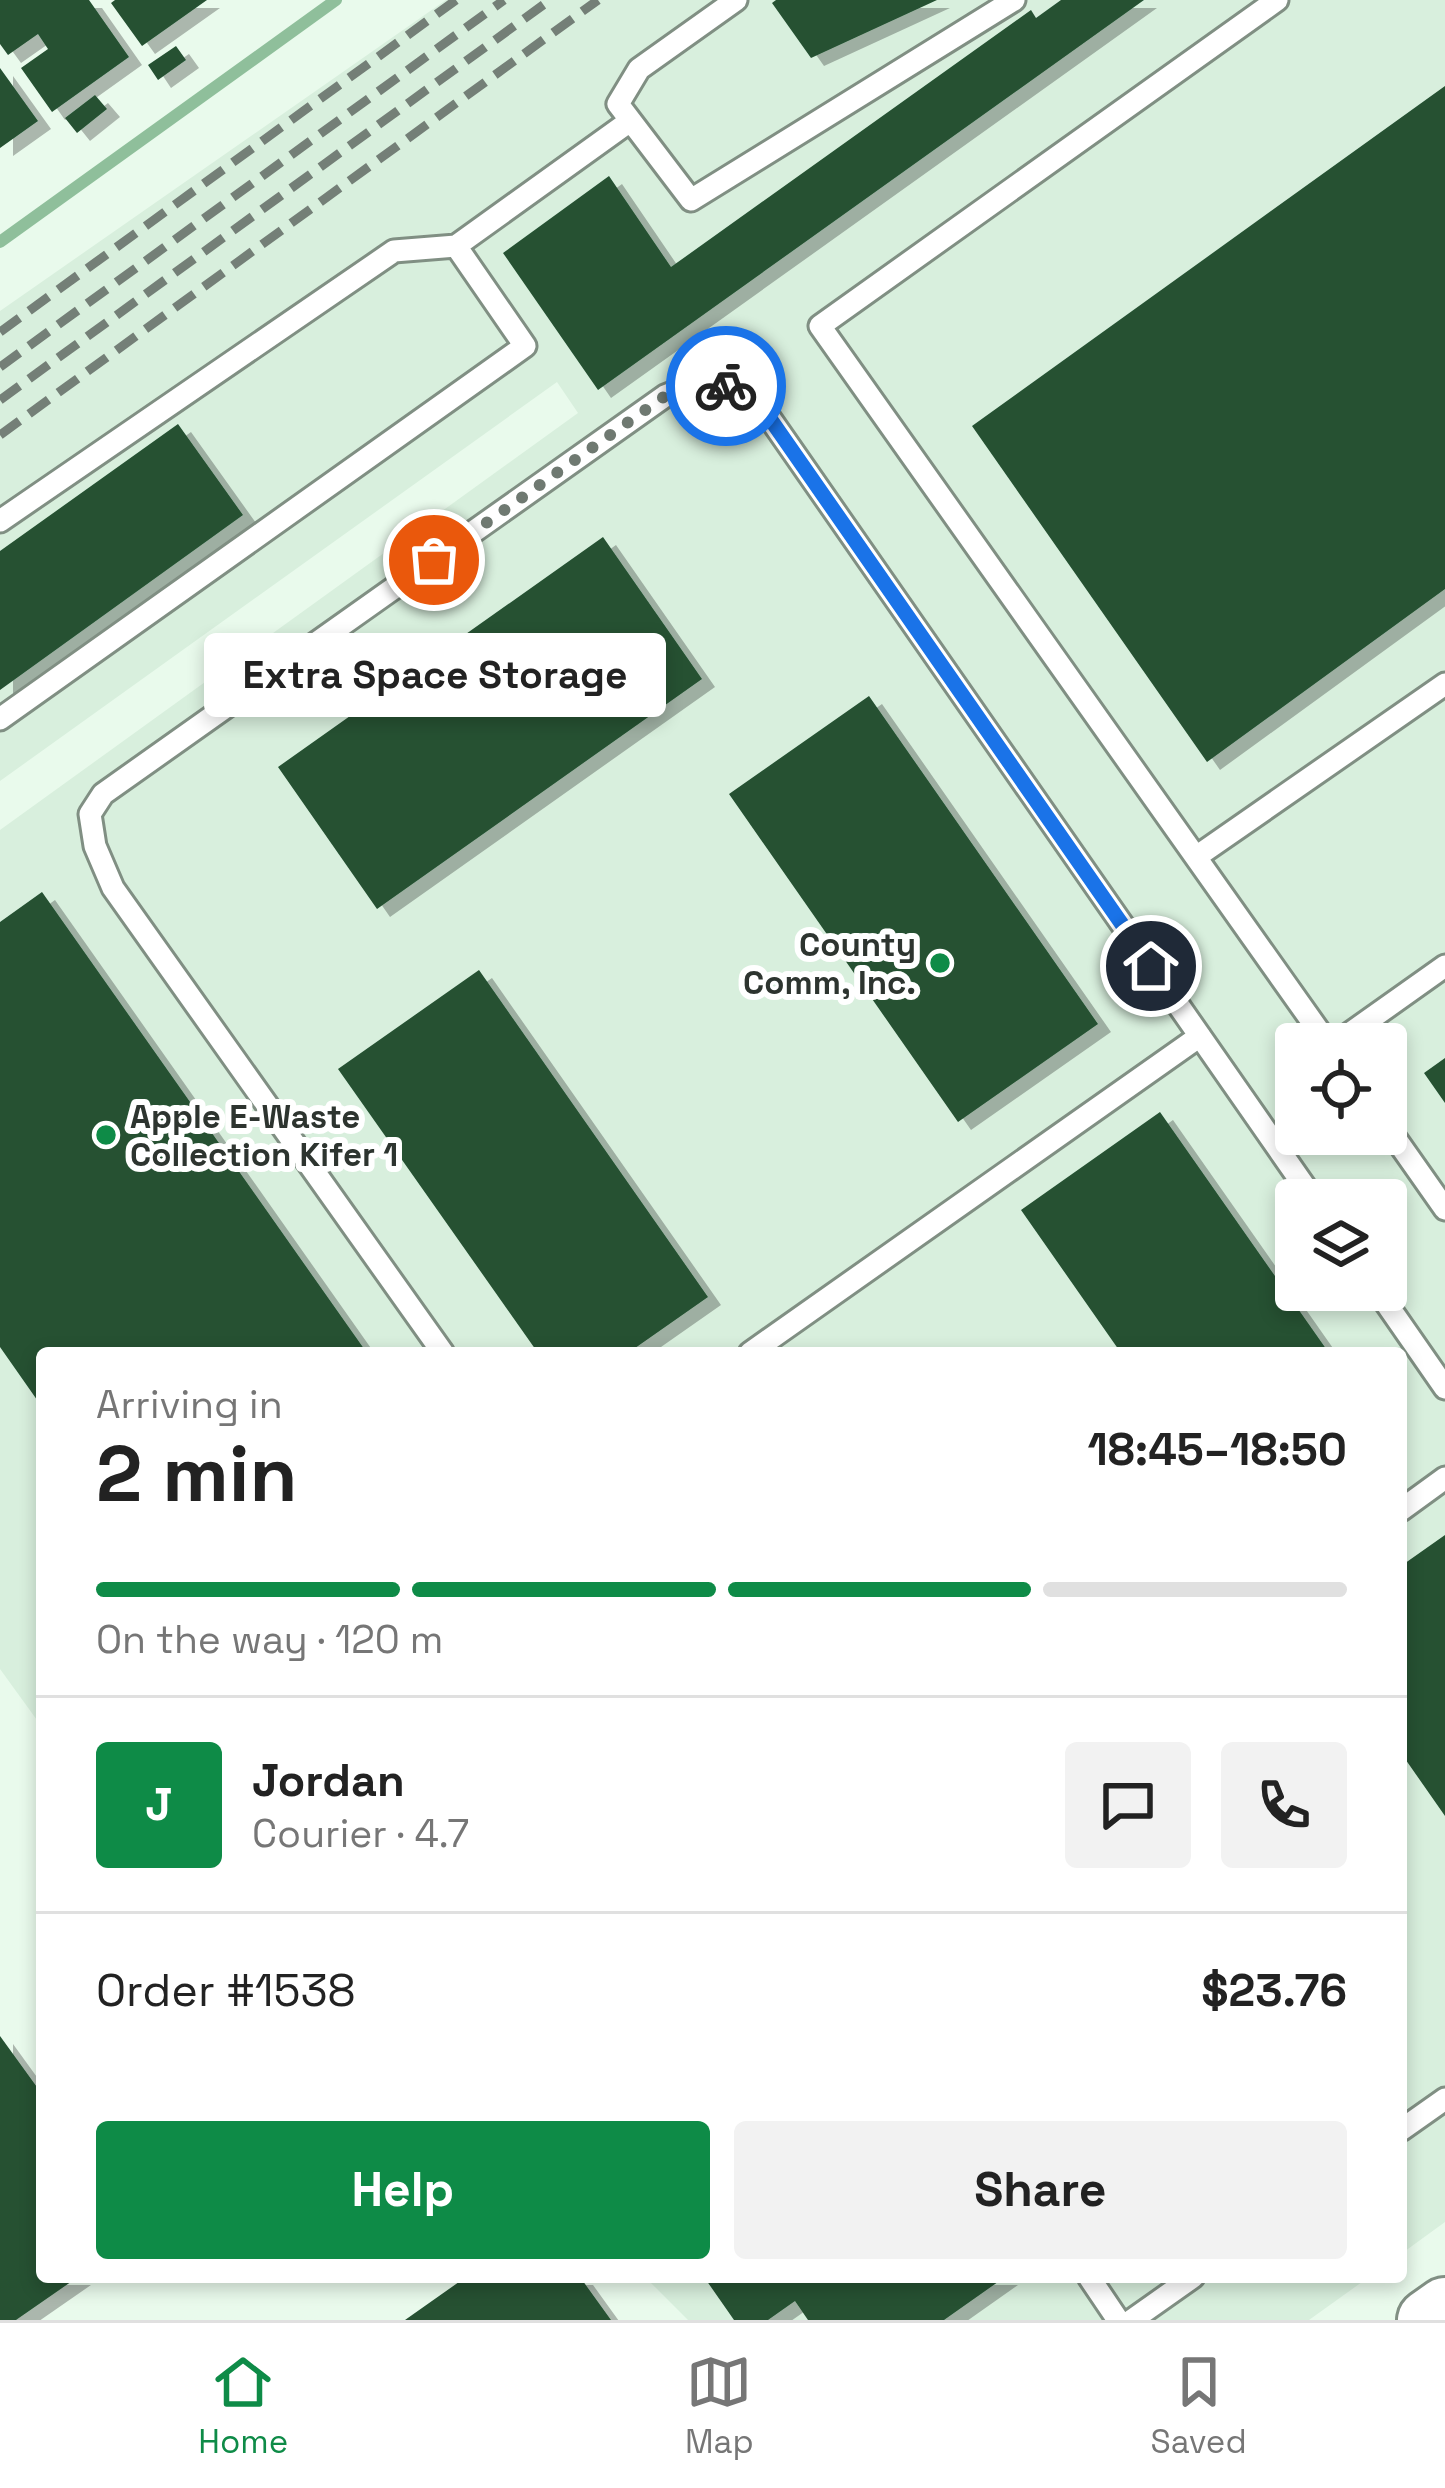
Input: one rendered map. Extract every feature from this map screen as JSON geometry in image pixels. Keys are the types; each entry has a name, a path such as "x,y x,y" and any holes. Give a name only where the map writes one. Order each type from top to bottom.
{"main road":[{"path":"1428,2320 1445,2308"}],"lane":[{"path":"736,0 639,69 618,104 691,200 1014,0"},
{"path":"1277,0 820,326 1317,1023"},
{"path":"0,520 394,251 456,246 630,121"},
{"path":"0,719 525,346 456,246"},
{"path":"438,1347 113,888 94,846 90,814 103,794 665,396 697,382 729,387 764,410 1299,1179"},
{"path":"1196,857 1445,684"},
{"path":"1362,1023 1445,966"},
{"path":"759,1347 1200,1036"},
{"path":"1407,1155 1445,1209"},
{"path":"1392,1311 1445,1388"},
{"path":"1407,1506 1445,1478"},
{"path":"1407,2126 1445,2098"},
{"path":"1093,2283 1118,2320"},
{"path":"1132,2320 1184,2283"}],"shaded area":[{"path":"446,0 1445,0 1445,2222 1407,2250 1407,1347 36,1347 36,1719 0,1669 0,830 578,413 557,382 0,781 0,311"},
{"path":"651,2283 1361,2283 1309,2320 688,2320"}],"building":[{"path":"0,0 89,0 129,57 52,112 21,68 48,49 38,34 8,55 0,44"},
{"path":"207,0 142,46 111,3"},
{"path":"937,0 811,58 772,3"},
{"path":"1061,0 1144,0 598,390 503,253 609,176 671,267 1031,10 1036,18"},
{"path":"176,46 186,60 158,80 148,65"},
{"path":"0,68 38,121 0,148"},
{"path":"1445,86 1445,589 1207,762 972,426"},
{"path":"95,95 107,109 77,133 65,118"},
{"path":"178,424 243,515 0,690 0,551"},
{"path":"603,537 702,679 377,909 278,767"},
{"path":"869,696 1098,1024 958,1122 729,794"},
{"name":"Apple E-Waste Collection Kifer 1","path":"42,892 363,1347 36,1347 36,1398 0,1347 0,922"},
{"path":"479,970 708,1297 637,1347 534,1347 338,1069"},
{"path":"1445,1058 1445,1103 1424,1073"},
{"path":"1160,1112 1275,1276 1275,1311 1300,1311 1325,1347 1117,1347 1021,1210"},
{"path":"1445,1535 1445,1816 1407,1762 1407,1562"},
{"path":"0,2036 36,2086 36,2283 69,2283 16,2320 0,2320"},
{"path":"457,2283 584,2283 611,2320 405,2320"},
{"path":"708,2283 996,2283 944,2320 808,2320 795,2301 768,2320 734,2320"}],"waterway":[{"path":"0,242 336,0"}],"railway":[{"path":"0,332 456,0"},
{"path":"0,367 504,0"},
{"path":"0,400 550,0"},
{"path":"0,435 598,0"}],"way so far":[{"path":"434,560 665,396 697,382 726,386"}],"place":[{"name":"Extra Space Storage","path":"434,560"},
{"name":"County Comm, Inc.","path":"940,963"},
{"name":"Apple E-Waste Collection Kifer 1","path":"106,1135"}],"route":[{"path":"726,386 764,410 1151,966"}]}
